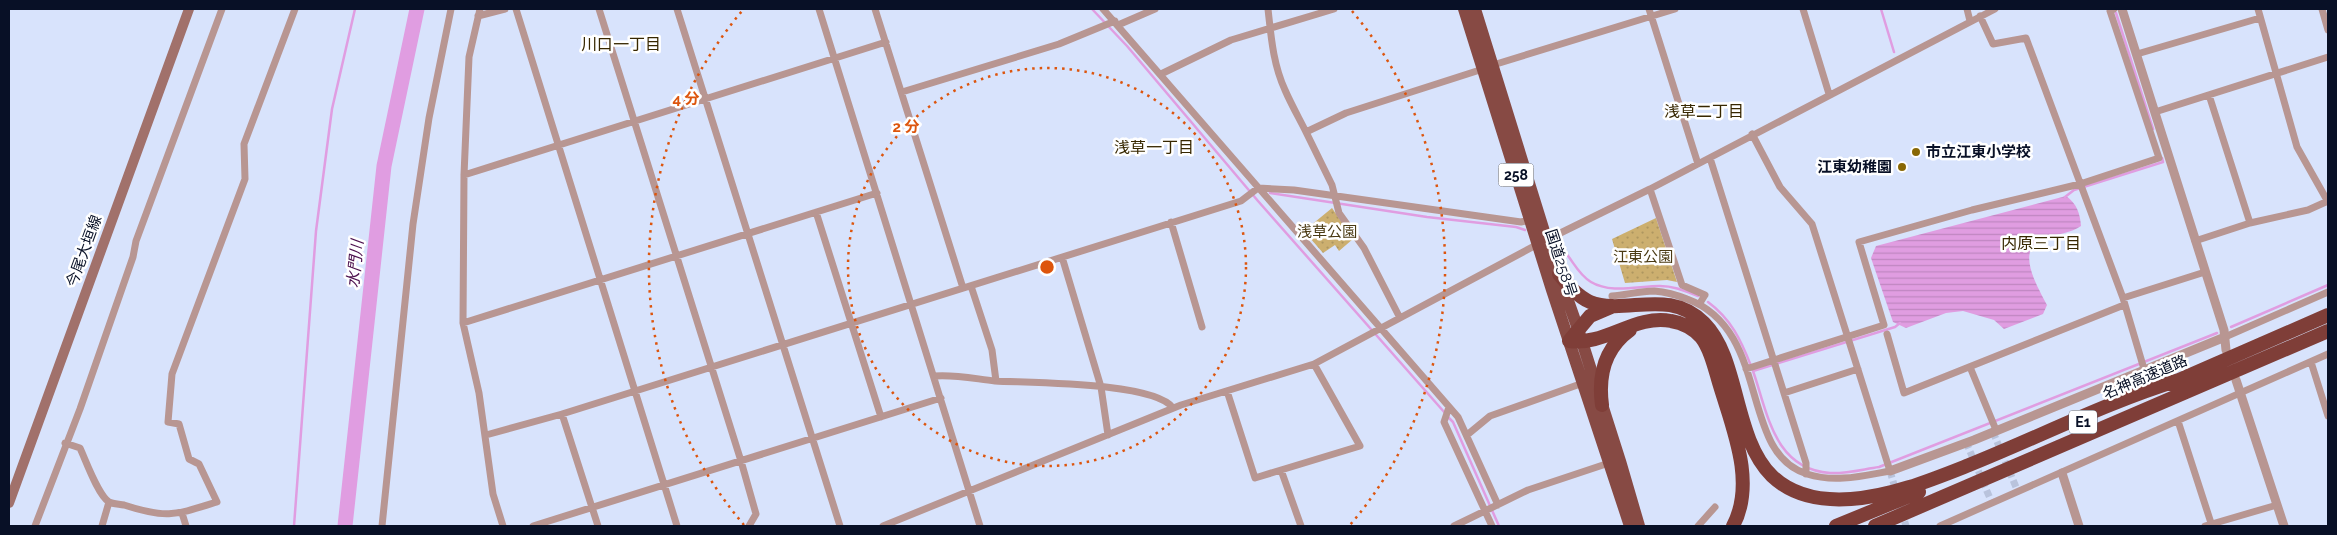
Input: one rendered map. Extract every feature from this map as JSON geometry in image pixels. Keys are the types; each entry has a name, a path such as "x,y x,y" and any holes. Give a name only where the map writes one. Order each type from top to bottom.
{"highway":[{"name":"国道258号","path":"1464,9 1488,67 1542,243 1576,342 1602,405 1639,526"},
{"name":"国道258号","path":"1475,9 1488,67 1530,220 1559,274 1578,329"},
{"path":"1559,274 1572,290 1589,301 1667,305 1702,320 1716,338 1750,440 1764,466 1782,484 1806,495 1818,498 1850,499 1902,489 1994,455 2143,391 2179,380"},
{"path":"1616,301 1598,312 1578,329 1576,342 1646,321 1665,320 1693,329 1705,343 1733,429 1741,466 1742,498 1734,526"},
{"name":"名神高速道路","path":"1836,526 2328,315"},
{"path":"1602,405 1601,380 1606,358 1624,334 1646,321"},
{"name":"名神高速道路","path":"1876,526 2328,331"},
{"name":"国道258号","path":"1576,342 1582,383 1630,526"}],"main road":[{"name":"今尾大垣線","path":"9,503 189,9"}],"street":[{"path":"35,526 65,443 80,409 133,257 136,241 222,9"},
{"path":"65,443 80,448 100,490 110,502 149,514 182,513 217,502 199,464 190,459 179,424 168,422 172,374 245,180 244,144 295,9"},
{"path":"382,526 413,224 429,118 451,9"},
{"path":"503,526 493,494 486,435 463,323 464,175 468,57 479,13 505,9"},
{"path":"516,9 677,526"},
{"path":"599,9 741,461 756,514 749,526"},
{"path":"677,9 840,526"},
{"path":"819,9 942,398 980,526"},
{"path":"875,9 967,287 992,350 996,381"},
{"path":"1103,9 1112,24 1161,74 1253,191 1447,412 1458,417 1467,435 1492,509 1492,526"},
{"path":"902,92 1059,44 1076,35 1154,9"},
{"path":"1268,9 1272,47 1284,89 1332,185 1336,201 1364,248 1400,318"},
{"path":"1161,74 1231,40 1334,9"},
{"path":"1306,132 1346,113 1651,12 1675,9"},
{"path":"1803,9 1829,94"},
{"path":"1967,9 1970,21"},
{"path":"884,526 1173,408 1314,364 1542,243 1710,158 1752,134 1994,9"},
{"path":"1750,368 1774,363 1884,325 1859,242 1972,210 2081,187 2159,158 2110,11 2114,9"},
{"path":"2122,9 2225,337 2226,350"},
{"path":"2195,241 2250,223 2308,210 2328,202 2297,147 2258,9"},
{"path":"2322,9 2328,30"},
{"path":"1651,12 1698,164"},
{"path":"1980,16 1993,44 2026,38 2124,302 2143,365"},
{"path":"2136,54 2260,18"},
{"path":"464,175 886,42"},
{"path":"2155,112 2328,57"},
{"path":"2209,95 2250,223"},
{"path":"1752,134 1780,187 1812,224 1888,466"},
{"path":"1710,158 1806,469"},
{"path":"1650,189 1682,285 1705,295 1700,303"},
{"path":"486,435 562,414 1241,201 1253,191 1294,190 1336,201 1521,222 1530,220"},
{"path":"463,323 877,193"},
{"path":"816,212 881,417"},
{"path":"1171,222 1202,326"},
{"path":"1062,257 1101,387 1108,435"},
{"path":"1887,334 1904,393 2124,302 2205,272"},
{"path":"1616,301 1654,292 1676,294 1700,303 1729,329 1750,368 1774,449 1788,466 1806,469 1829,479 1854,478 1888,466 2143,365 2225,337 2328,292"},
{"path":"1940,526 2328,354"},
{"path":"2311,362 2328,416"},
{"path":"1227,391 1255,478 1360,446 1314,364"},
{"path":"1970,367 1994,425"},
{"path":"1784,393 1858,369"},
{"path":"934,376 1101,387 1154,397 1169,402 1173,408"},
{"path":"2236,380 2284,526"},
{"path":"1467,435 1490,416 1582,383"},
{"path":"533,526 813,440 942,398"},
{"path":"1447,412 1444,422 1492,509"},
{"path":"562,414 598,526"},
{"path":"2178,421 2210,526 2277,504"},
{"path":"1454,526 1528,490 1609,463"},
{"path":"1281,470 1301,526"},
{"path":"2062,473 2079,526"},
{"path":"102,526 110,502"},
{"path":"1698,526 1715,507"},
{"path":"182,513 186,526"}],"green space":[{"name":"浅草公園","path":"1332,208 1353,239 1339,251 1335,245 1323,253 1304,231"},
{"name":"江東公園","path":"1656,218 1677,282 1667,280 1625,283 1612,239"}],"shaded area":[{"path":"2066,196 2077,209 2081,226 2036,243 2031,250 2029,259 2034,279 2047,305 2043,314 2004,329 1994,320 1963,311 1946,313 1906,328 1893,322 1871,258 1876,246"}],"waterway":[{"path":"294,526 316,231 332,109 355,9"},
{"name":"水門川","path":"345,526 384,166 417,9"},
{"path":"1092,9 1127,46 1258,201 1445,413"},
{"path":"1881,9 1894,52"},
{"path":"2116,13 2153,129"},
{"path":"2065,197 2074,190 2163,162 2162,158"},
{"path":"1270,193 1427,217 1516,227 1525,230"},
{"path":"1560,247 1582,274 1599,286 1616,289 1665,286 1698,296"},
{"path":"2231,327 2328,285"},
{"path":"1708,302 1729,323 1743,347 1751,366"},
{"path":"1900,323 1895,327 1753,371 1776,437 1796,461 1811,469 1830,473 1879,467 2217,333"},
{"path":"1448,417 1453,422 1499,526"}],"tunnel":[{"path":"1993,432 2018,492"},
{"path":"1966,442 1992,503"},
{"path":"1890,471 1906,526"}],"place":[{"name":"市立江東小学校","path":"1916,152"},
{"name":"江東幼稚園","path":"1902,167"}],"district":[{"name":"川口一丁目","path":"621,44"},
{"name":"浅草二丁目","path":"1704,111"},
{"name":"浅草一丁目","path":"1154,147"},
{"name":"内原三丁目","path":"2041,243"}]}
